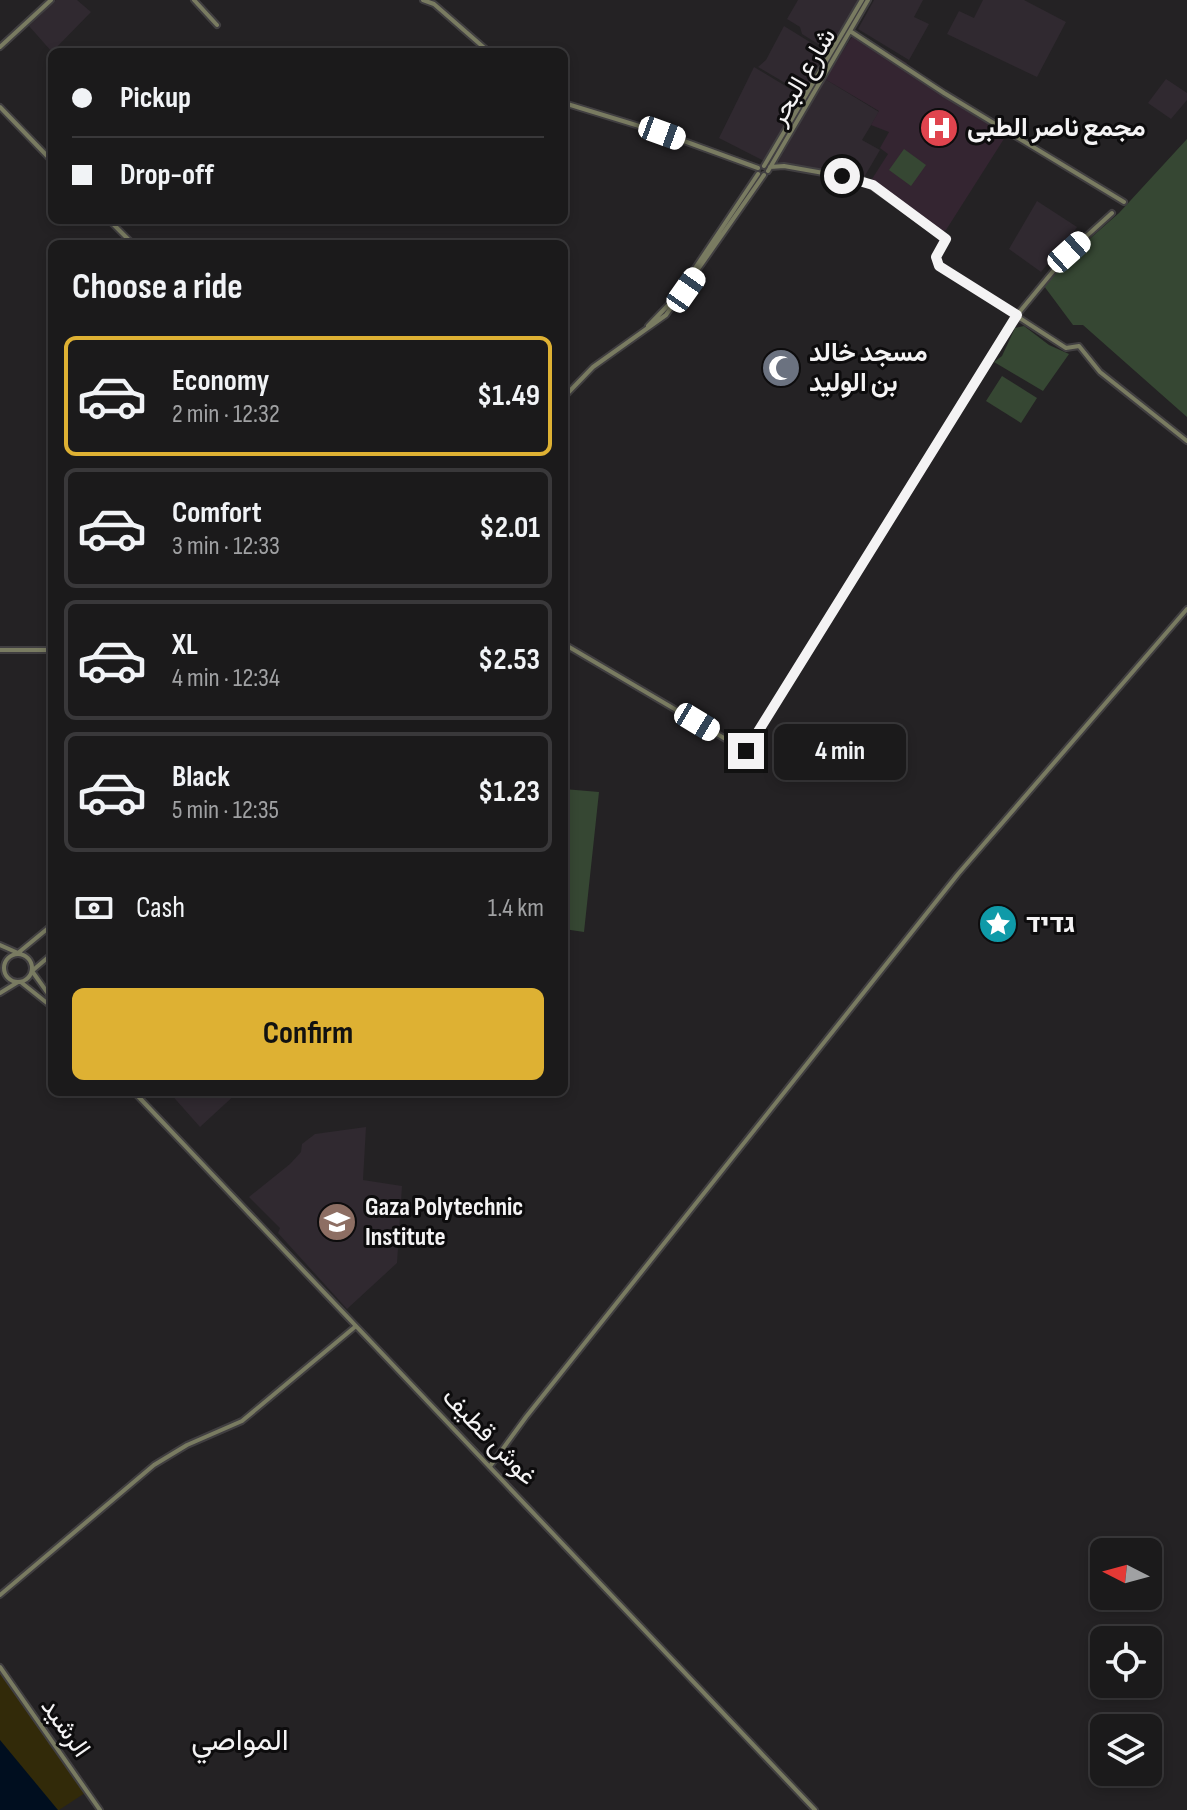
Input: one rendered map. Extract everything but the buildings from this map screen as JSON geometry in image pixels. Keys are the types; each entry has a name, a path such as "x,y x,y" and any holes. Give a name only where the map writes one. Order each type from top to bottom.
{"street":[{"path":"0,47 51,0"},
{"path":"194,0 217,25"},
{"path":"424,0 434,4 484,48"},
{"name":"شارع البحر","path":"568,393 593,367 666,315 686,290 850,31 865,0"},
{"name":"شارع البحر","path":"764,170 865,0"},
{"path":"850,31 944,93 1124,202"},
{"path":"568,104 662,133 764,170 784,166 863,180 873,185 946,239 936,257 939,266 1066,348 1079,346 1100,372 1187,441"},
{"path":"0,107 48,157"},
{"path":"568,646 746,751 1017,315 1069,252 1112,213"},
{"path":"113,224 129,240"},
{"path":"491,1465 958,874 1187,609"},
{"path":"0,650 48,650"},
{"path":"0,982 9,957 48,928"},
{"path":"0,945 29,959 32,971 48,993"},
{"path":"0,957 7,977 19,982 48,1004"},
{"path":"0,993 28,978 48,957"},
{"name":"غوش قطيف","path":"138,1096 815,1810"},
{"path":"0,1595 154,1465 187,1445 242,1421 356,1326"},
{"name":"الرشيد","path":"0,1667 100,1810"}],"shaded area":[{"path":"56,0 77,0 91,12 56,48 48,48 29,26"},
{"path":"798,0 862,0 831,52 802,34 800,27 787,19"},
{"path":"874,0 923,0 914,17 929,24 909,60 858,29"},
{"path":"983,0 1024,0 1066,22 1037,77 947,34 959,11 974,18"},
{"path":"784,26 826,52 802,93 758,67 766,60"},
{"name":"مجمع ناصر الطبى","path":"855,32 907,63 904,70 1007,134 946,230 943,231 872,179 888,154 880,148 889,132 871,125 879,111 825,79"},
{"path":"754,67 802,96 764,161 719,138"},
{"path":"825,79 879,112 862,140 880,150 863,179 778,162"},
{"path":"1166,79 1187,93 1187,100 1171,119 1148,103"},
{"path":"1037,201 1077,227 1062,251 1059,250 1041,272 1009,249"},
{"path":"173,1096 234,1096 200,1127"},
{"name":"Gaza Polytechnic Institute","path":"366,1127 363,1180 402,1186 397,1263 347,1309 278,1233 280,1228 249,1197 290,1164 301,1152 302,1144 315,1134"}],"green space":[{"path":"1187,139 1187,417 1083,325 1073,325 1044,286 1061,264 1119,213"},
{"path":"904,149 926,165 911,186 889,170"},
{"path":"1024,326 1049,345 1069,354 1043,391 994,362 1002,356 1015,328"},
{"path":"1002,376 1037,398 1021,423 986,401"},
{"path":"568,789 599,792 584,932 568,930"}],"sand":[{"path":"0,1671 85,1793 59,1810 37,1810 0,1766"}],"water":[{"path":"0,1740 58,1810 0,1810"}],"place":[{"name":"مجمع ناصر الطبى","path":"939,128"},
{"name":"مسجد خالد بن الوليد","path":"781,368"},
{"name":"גדיד","path":"998,924"},
{"name":"Gaza Polytechnic Institute","path":"337,1222"}],"district":[{"name":"المواصي","path":"240,1741"}],"route":[{"path":"746,751 1017,315 939,266 936,257 946,239 873,185 842,176"}]}
